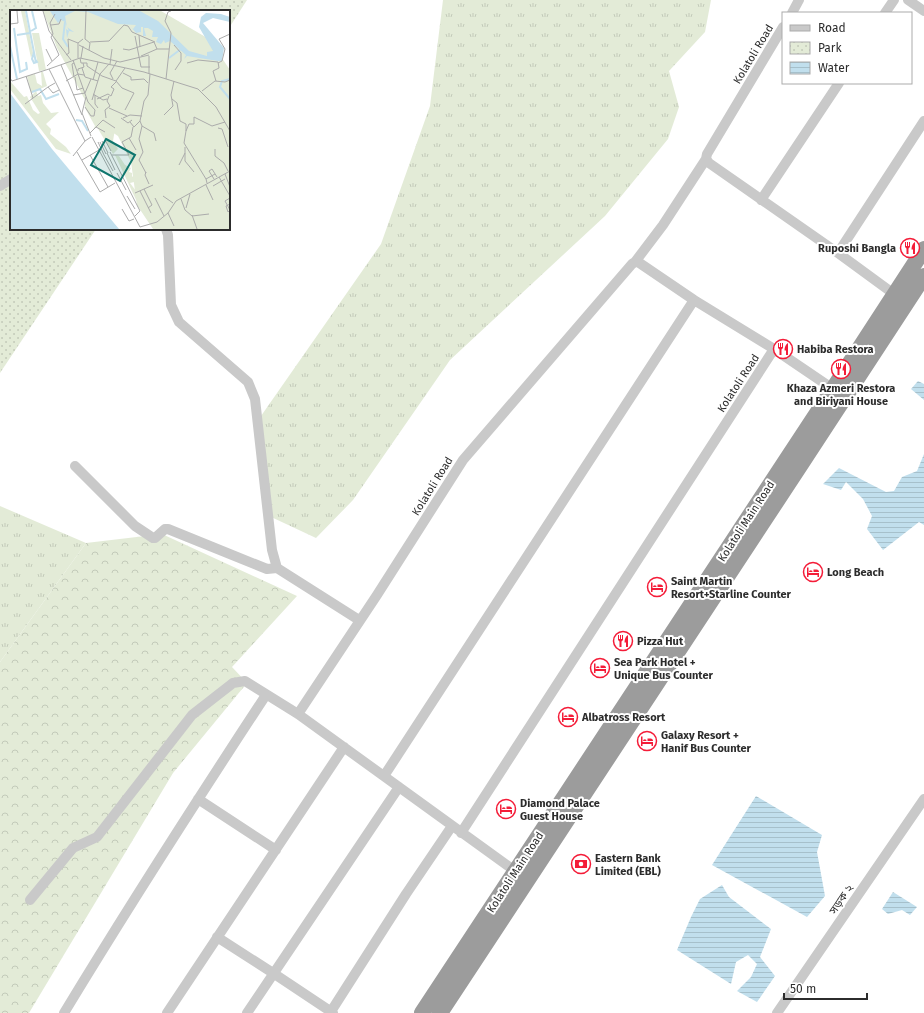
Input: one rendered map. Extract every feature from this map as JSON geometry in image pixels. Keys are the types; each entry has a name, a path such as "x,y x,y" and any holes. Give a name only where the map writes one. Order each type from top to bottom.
{"highway":[{"name":"Kolatoli Main Road","path":"440,1013 537,868 866,351 894,294 924,249"},
{"name":"Kolatoli Main Road","path":"422,1013 833,389 866,351 924,276"}],"street":[{"path":"793,12 799,0"},
{"path":"886,12 894,0"},
{"path":"908,0 924,11"},
{"name":"Kolatoli Road","path":"298,714 377,595 463,460 635,262 663,225 706,159 707,154 782,29"},
{"path":"761,200 838,84"},
{"path":"838,253 924,121"},
{"path":"706,159 708,163 838,253 894,294"},
{"path":"0,186 10,180"},
{"path":"166,230 168,236 171,305 179,322 248,382 255,399 272,550 277,568"},
{"name":"Kolatoli Road","path":"635,262 638,262 694,300 774,349 833,389"},
{"path":"384,776 694,300"},
{"name":"Kolatoli Road","path":"461,833 774,349"},
{"path":"75,466 135,526 153,538 165,529 168,529 268,569 277,568 359,620"},
{"path":"30,900 73,848 97,837 192,715 233,683 245,682 298,714 515,871"},
{"path":"64,1013 105,945 266,695"},
{"path":"167,1013 344,747"},
{"path":"247,1013 399,787"},
{"path":"198,799 276,850"},
{"name":"সড়ক ২","path":"777,1013 924,799"},
{"path":"217,938 273,973 331,1013 406,894 452,826"}],"green space":[{"path":"0,0 247,0 230,26 230,10 10,10 10,230 95,230 0,373"},
{"path":"443,0 711,0 705,32 669,71 679,107 668,139 605,216 450,360 353,500 316,538 269,516 261,416 381,244 430,106"},
{"path":"0,506 86,543 0,662"},
{"path":"162,534 297,596 232,667 247,683 173,773 29,1013 0,1013 0,662 86,543"}],"water":[{"path":"918,381 924,384 924,400 911,389"},
{"path":"924,454 924,525 919,522 883,550 867,529 872,516 863,499 846,482 841,490 823,484 839,468 886,492 894,491 902,477 917,471"},
{"path":"756,796 822,835 817,852 825,896 807,917 712,865"},
{"path":"722,885 729,897 771,929 760,957 775,976 757,1002 737,991 751,977 757,964 748,955 736,962 731,984 677,950 700,899"},
{"path":"893,892 917,907 910,915 902,910 888,914 882,909"}],"place":[{"name":"Ruposhi Bangla","path":"910,248"},
{"name":"Habiba Restora","path":"783,349"},
{"name":"Khaza Azmeri Restora and Biriyani House","path":"841,369"},
{"name":"Long Beach","path":"813,572"},
{"name":"Saint Martin Resort+Starline Counter","path":"657,587"},
{"name":"Pizza Hut","path":"623,641"},
{"name":"Sea Park Hotel + Unique Bus Counter","path":"600,668"},
{"name":"Albatross Resort","path":"568,717"},
{"name":"Galaxy Resort + Hanif Bus Counter","path":"647,741"},
{"name":"Diamond Palace Guest House","path":"506,809"},
{"name":"Eastern Bank Limited (EBL)","path":"581,864"}]}
